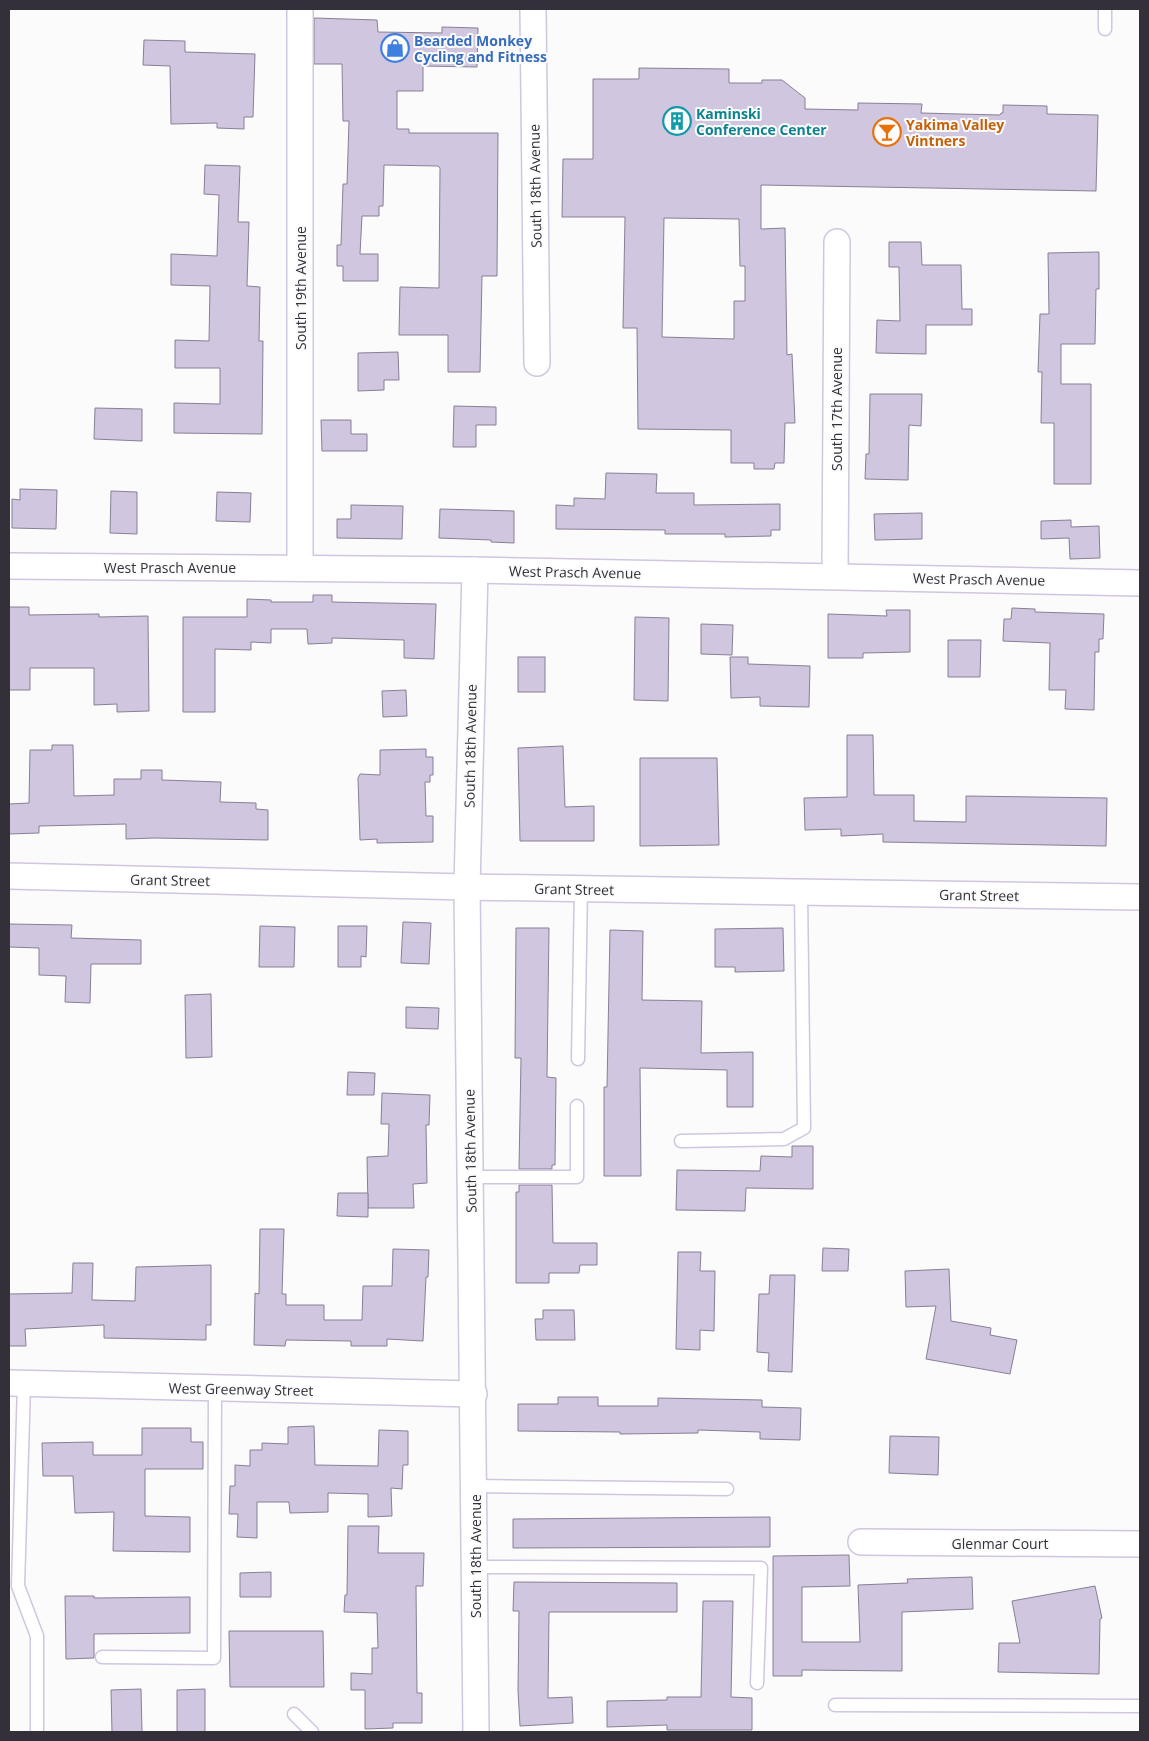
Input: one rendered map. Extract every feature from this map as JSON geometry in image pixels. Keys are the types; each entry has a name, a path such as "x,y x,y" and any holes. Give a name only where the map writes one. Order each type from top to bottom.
{"street":[{"name":"South 19th Avenue","path":"300,9 300,568"},
{"name":"South 18th Avenue","path":"533,9 538,363"},
{"name":"South 17th Avenue","path":"835,576 837,242"},
{"name":"West Prasch Avenue","path":"9,566 474,570 1140,583"},
{"name":"South 18th Avenue","path":"474,570 467,888 474,1394 476,1732"},
{"name":"Grant Street","path":"9,876 467,888 1140,897"},
{"name":"West Greenway Street","path":"16,1384 474,1394"},
{"name":"Glenmar Court","path":"861,1542 1140,1544"}],"lane":[{"path":"1105,9 1105,29"},
{"path":"578,1059 581,889"},
{"path":"681,1141 784,1139 804,1128 801,892"},
{"path":"471,1178 577,1177 577,1106"},
{"path":"16,1384 18,1586 37,1636 37,1732"},
{"path":"102,1657 214,1658 215,1388"},
{"path":"474,1486 727,1489"},
{"path":"475,1567 761,1568 757,1683"},
{"path":"835,1705 1140,1706"},
{"path":"294,1714 312,1732"}],"building":[{"path":"314,18 377,20 378,32 442,33 442,27 478,28 477,67 423,66 423,91 397,91 397,129 409,129 409,133 498,133 497,276 482,276 480,372 448,372 448,335 399,335 400,287 439,288 440,168 438,166 384,165 383,206 379,206 379,216 362,216 360,254 378,254 378,281 343,281 343,266 337,266 337,245 341,245 343,184 347,184 349,121 343,121 342,64 314,64"},
{"path":"144,40 185,41 185,52 255,54 253,117 244,117 244,129 217,128 217,123 171,124 170,66 143,65"},
{"path":"639,68 729,69 729,83 762,83 762,80 782,80 805,98 805,109 858,110 858,103 922,104 921,113 1000,115 1003,113 1003,105 1047,106 1047,114 1098,115 1096,191 761,185 761,229 785,228 787,355 792,354 795,423 785,423 784,463 775,463 774,469 754,469 754,463 731,463 731,430 638,429 637,328 623,328 625,217 562,217 563,159 593,159 593,79 639,79","holes":["664,218 739,219 740,266 745,266 745,301 734,301 734,339 662,337"]},
{"path":"205,165 240,166 238,222 249,222 247,286 260,287 259,341 263,341 262,434 174,433 174,403 220,404 220,368 175,368 175,340 209,341 210,286 171,285 171,254 217,256 219,195 204,194"},
{"path":"889,242 921,242 922,265 961,265 962,309 972,309 972,325 926,325 926,354 876,353 877,320 900,321 899,267 889,267"},
{"path":"1099,252 1099,289 1096,289 1095,344 1061,344 1061,384 1091,384 1091,484 1054,484 1054,423 1041,423 1042,372 1038,372 1040,314 1049,314 1048,253"},
{"path":"398,352 399,380 384,380 384,390 358,391 358,353"},
{"path":"870,394 922,394 921,426 909,425 908,480 865,479 866,454 869,454"},
{"path":"454,406 496,407 496,425 476,425 476,447 453,447"},
{"path":"95,408 142,409 142,441 94,439"},
{"path":"321,420 351,420 351,434 367,434 367,451 322,451"},
{"path":"606,473 657,474 656,493 694,493 694,505 780,504 780,530 771,530 771,536 725,537 725,534 665,534 665,530 556,529 556,505 574,506 574,498 605,499"},
{"path":"20,489 57,490 56,529 12,528 12,499 20,500"},
{"path":"111,491 137,492 137,534 110,533"},
{"path":"217,492 251,493 250,522 216,521"},
{"path":"351,505 403,506 402,539 337,538 337,519 351,519"},
{"path":"440,509 514,511 514,543 439,538"},
{"path":"922,513 922,539 875,540 874,514"},
{"path":"1071,520 1071,527 1099,526 1100,558 1070,559 1069,538 1041,539 1041,521"},
{"path":"313,595 332,595 332,602 436,604 434,659 404,658 404,640 332,638 332,643 308,644 307,629 271,629 271,643 251,642 251,650 215,649 215,712 183,712 183,617 247,617 247,599 271,600 271,602 313,602"},
{"path":"9,607 29,607 29,615 99,614 99,617 148,616 149,711 117,712 117,704 94,705 94,668 30,668 30,690 9,690"},
{"path":"1012,608 1035,609 1035,612 1104,614 1103,639 1099,639 1099,652 1095,652 1094,710 1065,709 1066,690 1049,690 1050,643 1003,641 1004,619 1011,619"},
{"path":"886,610 910,610 910,652 863,653 863,658 828,658 828,614 887,616"},
{"path":"635,617 669,618 668,701 634,700"},
{"path":"701,624 733,625 732,655 701,654"},
{"path":"948,640 981,640 980,677 948,677"},
{"path":"518,657 545,657 545,692 518,692"},
{"path":"730,657 748,657 748,664 810,666 809,707 760,706 760,697 731,698"},
{"path":"406,690 407,716 383,717 382,691"},
{"path":"847,735 873,735 874,795 914,795 914,821 966,822 966,796 1107,798 1106,846 883,842 883,834 841,836 841,829 805,830 804,798 847,797"},
{"path":"52,745 73,745 74,796 114,795 114,779 141,779 141,770 162,770 162,780 221,782 220,802 256,803 256,809 268,810 268,840 126,839 126,824 39,826 39,833 9,834 9,804 29,803 30,750 52,750"},
{"path":"563,746 565,807 594,806 594,841 520,841 518,748"},
{"path":"426,749 426,757 433,757 433,775 430,775 430,782 425,782 426,816 433,816 433,842 377,843 377,839 360,840 358,778 360,774 380,775 380,750"},
{"path":"640,758 717,758 719,845 640,846"},
{"path":"403,922 431,923 429,964 401,963"},
{"path":"9,924 72,925 71,938 141,940 141,964 91,964 90,1003 65,1002 66,976 39,975 39,948 9,947"},
{"path":"260,926 295,927 294,967 259,967"},
{"path":"338,926 367,926 366,957 361,956 361,967 338,967"},
{"path":"516,928 549,928 547,1077 556,1078 555,1165 552,1165 552,1169 519,1169 521,1058 515,1058"},
{"path":"783,928 784,971 735,972 735,967 715,967 715,929"},
{"path":"610,930 643,931 642,1000 702,1001 701,1053 753,1052 753,1107 727,1107 727,1070 640,1068 641,1176 604,1176 604,1087 607,1087"},
{"path":"211,994 212,1057 186,1058 185,995"},
{"path":"406,1007 439,1008 438,1029 406,1028"},
{"path":"348,1072 375,1073 374,1095 347,1095"},
{"path":"382,1093 430,1095 429,1125 426,1125 427,1183 413,1184 414,1208 368,1208 367,1157 388,1156 389,1124 381,1124"},
{"path":"792,1146 813,1146 813,1189 746,1188 745,1211 676,1210 677,1170 760,1171 761,1156 792,1157"},
{"path":"519,1185 552,1185 553,1243 597,1243 597,1265 580,1265 579,1273 549,1273 549,1283 516,1283 516,1192 519,1192"},
{"path":"338,1193 368,1193 368,1217 337,1216"},
{"path":"260,1229 284,1229 282,1294 286,1294 286,1305 324,1305 324,1320 362,1320 363,1286 392,1286 393,1249 429,1250 423,1341 387,1339 387,1346 351,1346 351,1341 286,1340 285,1346 254,1345 255,1293 259,1294"},
{"path":"823,1248 849,1249 848,1271 822,1271"},
{"path":"678,1252 701,1252 700,1271 715,1271 714,1331 700,1330 700,1350 676,1349"},
{"path":"73,1263 93,1263 92,1300 135,1301 136,1267 211,1265 211,1325 206,1325 206,1340 104,1338 104,1325 25,1329 26,1346 9,1346 9,1294 72,1293"},
{"path":"949,1269 951,1321 991,1328 990,1335 1017,1340 1010,1374 926,1359 936,1306 906,1307 905,1271"},
{"path":"770,1275 795,1275 792,1372 768,1371 769,1353 757,1352 759,1294 769,1294"},
{"path":"543,1310 574,1310 575,1340 536,1340 535,1319 543,1319"},
{"path":"558,1397 598,1397 598,1406 658,1406 658,1398 762,1400 762,1407 801,1408 800,1440 760,1439 760,1432 698,1430 698,1433 620,1434 620,1432 518,1431 518,1404 558,1404"},
{"path":"314,1426 315,1465 378,1466 379,1430 408,1431 408,1465 403,1465 402,1489 391,1488 392,1516 368,1517 368,1494 328,1493 328,1512 290,1513 289,1502 257,1502 257,1538 237,1537 238,1514 229,1514 230,1486 235,1486 235,1465 250,1466 250,1450 262,1450 262,1443 288,1444 288,1427"},
{"path":"142,1428 191,1428 191,1442 203,1442 203,1469 145,1469 145,1516 190,1517 190,1552 113,1551 114,1512 75,1513 73,1476 43,1476 42,1443 93,1442 93,1455 142,1455"},
{"path":"890,1436 939,1437 938,1475 889,1473"},
{"path":"770,1517 770,1547 513,1548 513,1519"},
{"path":"348,1526 379,1526 378,1553 424,1553 423,1586 416,1586 417,1693 422,1693 422,1723 393,1723 393,1728 365,1729 365,1690 351,1690 351,1673 372,1674 372,1648 378,1648 377,1613 344,1612 345,1595 347,1595"},
{"path":"849,1555 850,1586 802,1587 802,1642 860,1642 858,1585 908,1583 907,1579 972,1577 973,1609 902,1612 902,1671 802,1670 802,1676 773,1676 773,1556"},
{"path":"271,1572 271,1597 240,1597 240,1573"},
{"path":"514,1582 677,1583 677,1612 549,1612 548,1698 572,1697 573,1723 520,1726 518,1690 519,1611 513,1611"},
{"path":"1095,1586 1102,1618 1100,1619 1099,1674 998,1672 999,1643 1020,1643 1012,1601"},
{"path":"65,1596 94,1596 94,1598 190,1597 190,1633 94,1634 94,1658 66,1659"},
{"path":"703,1601 733,1601 731,1697 752,1698 752,1730 667,1730 667,1725 607,1727 607,1701 667,1700 667,1697 701,1697"},
{"path":"229,1631 323,1631 324,1687 230,1687"},
{"path":"141,1689 142,1732 112,1732 111,1690"},
{"path":"205,1689 205,1732 177,1732 177,1690"}],"place":[{"name":"Bearded Monkey Cycling and Fitness","path":"395,48"},
{"name":"Kaminski Conference Center","path":"677,121"},
{"name":"Yakima Valley Vintners","path":"887,132"}]}
